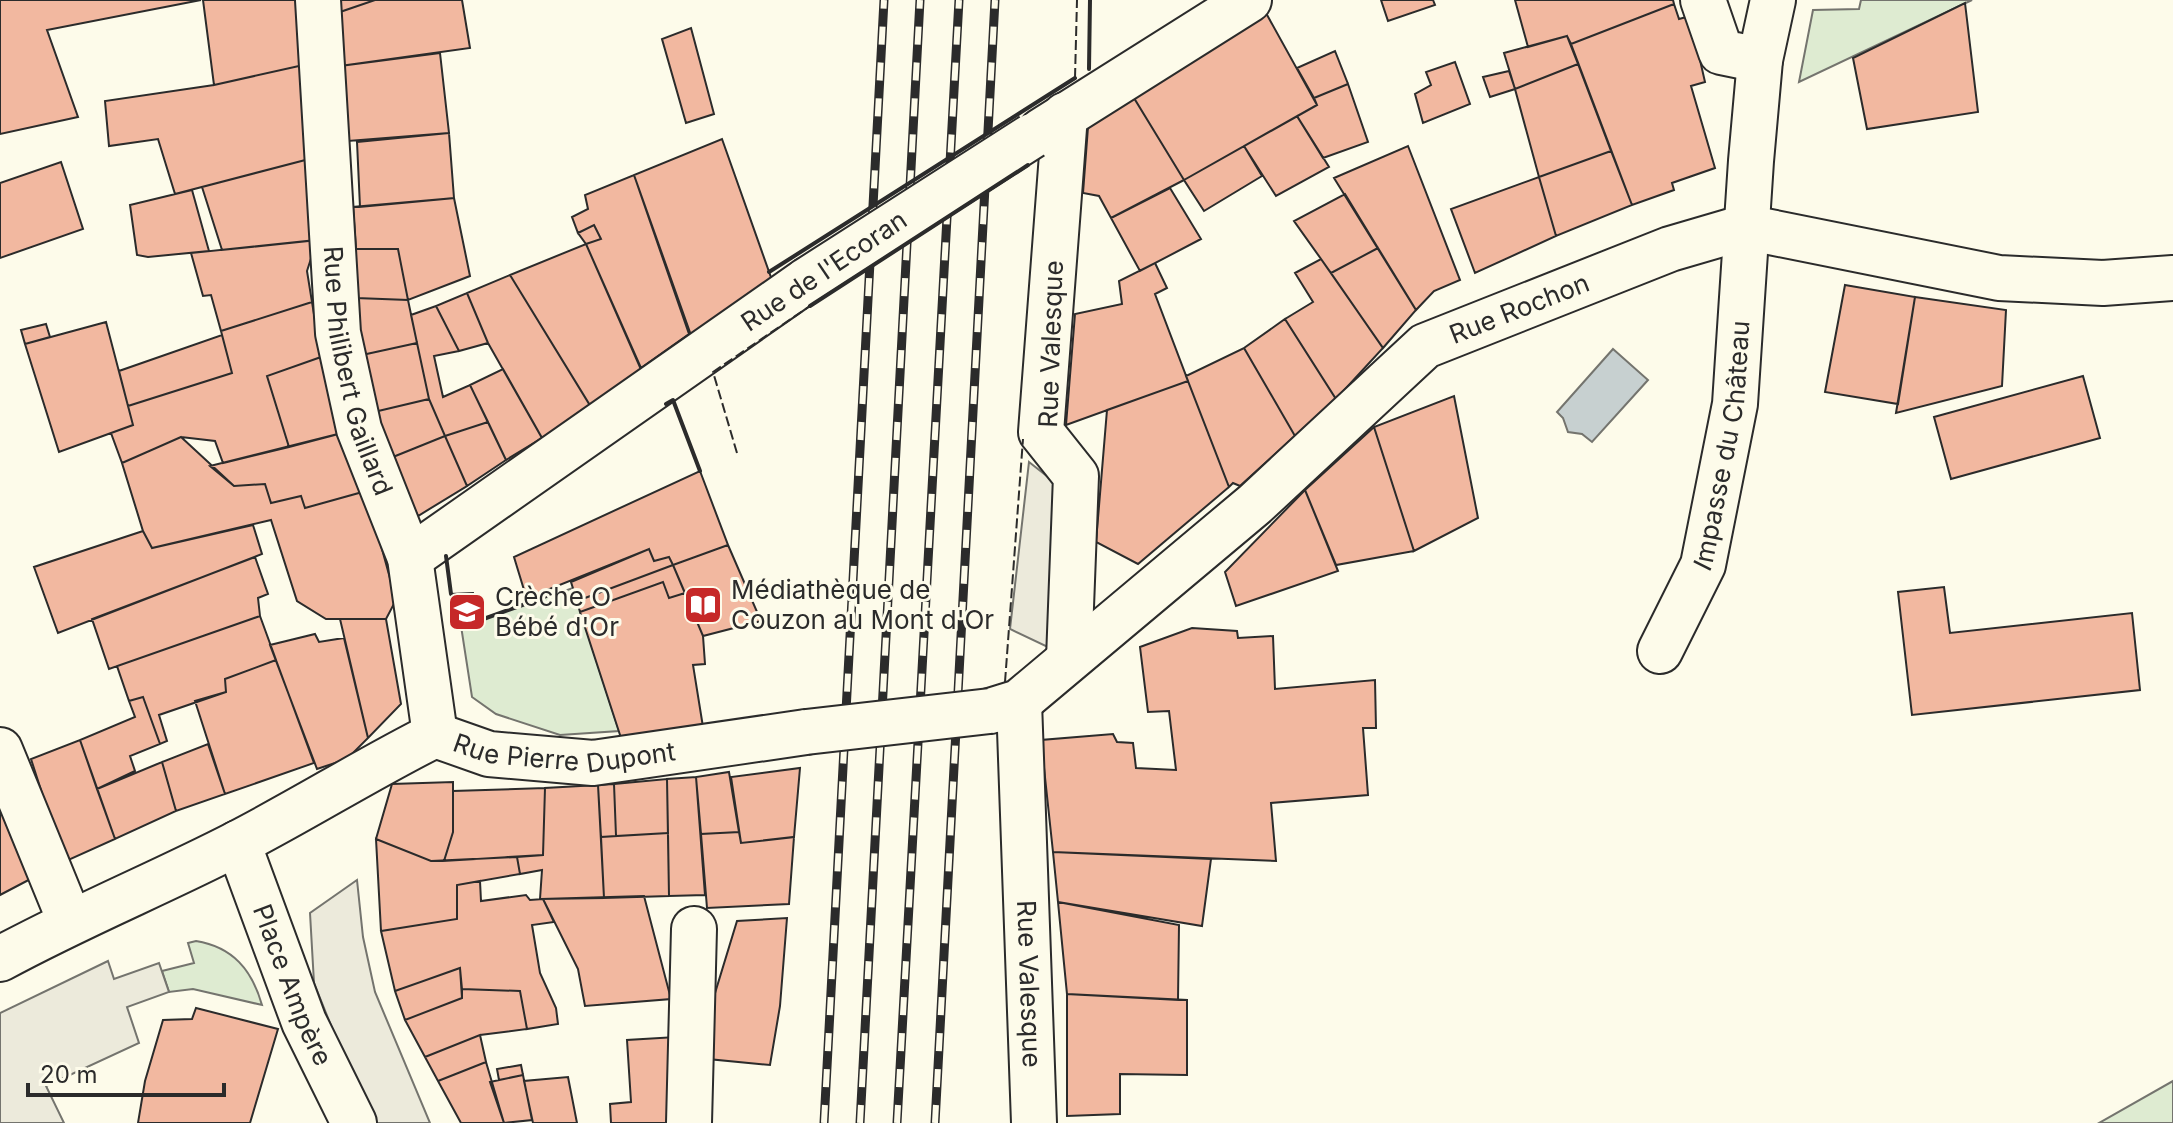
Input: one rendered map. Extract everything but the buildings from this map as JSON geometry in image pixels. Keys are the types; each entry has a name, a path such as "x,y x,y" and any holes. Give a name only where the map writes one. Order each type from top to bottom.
{"street":[{"name":"Rue Philibert Gaillard","path":"318,0 338,333 359,429 410,558 435,735"},
{"name":"Rue de l'Ecoran","path":"410,558 807,280 1249,0"},
{"path":"1703,0 1721,52 1760,60"},
{"name":"Impasse du Château","path":"1660,651 1703,565 1735,404 1745,227 1760,60 1773,0"},
{"name":"Rue Valesque","path":"1048,126 1041,432 1076,476 1069,659"},
{"name":"Rue Rochon","path":"1004,706 1069,659 1255,504 1425,346 1670,249 1745,227 1999,278 2103,283 2173,278"},
{"name":"Rue Valesque","path":"1004,706 1034,1123"},
{"name":"Rue Pierre Dupont","path":"0,959 70,921 238,843 360,772 435,735 489,754 593,763 1004,706"},
{"path":"0,750 70,921"},
{"name":"Place Ampère","path":"238,843 304,1022 354,1123"},
{"path":"689,1123 694,929"}],"green space":[{"path":"1861,0 1972,0 1799,82 1813,10 1859,9"},
{"path":"573,588 619,731 560,735 496,714 472,697 461,626"},
{"path":"196,941 221,949 239,962 253,981 262,1005 193,989 169,992 162,971 194,963 188,943"},
{"path":"2173,1081 2173,1123 2099,1123"}],"shaded area":[{"path":"1613,349 1648,380 1592,442 1582,434 1568,432 1557,412"},
{"path":"1029,462 1067,492 1052,649 1010,629"},
{"path":"357,880 363,937 375,992 430,1123 370,1123 314,983 310,913"},
{"path":"108,961 114,979 159,963 169,992 127,1007 139,1043 46,1086 64,1123 0,1123 0,1013"}],"railway":[{"path":"824,1123 884,0"},
{"path":"860,1123 920,0"},
{"path":"897,1123 959,0"},
{"path":"935,1123 995,0"}],"fence":[{"path":"1075,78 1077,0"},
{"path":"737,453 713,372 810,306"},
{"path":"1005,682 1023,439"}],"wall":[{"path":"1089,69 1090,0"},
{"path":"769,272 1075,78"},
{"path":"810,306 1028,165"},
{"path":"666,404 673,400 700,471"},
{"path":"446,556 451,594"},
{"path":"478,621 528,603"}],"place":[{"name":"Médiathèque de Couzon au Mont d'Or","path":"703,605"},
{"name":"Crèche O Bébé d'Or","path":"467,612"}]}
